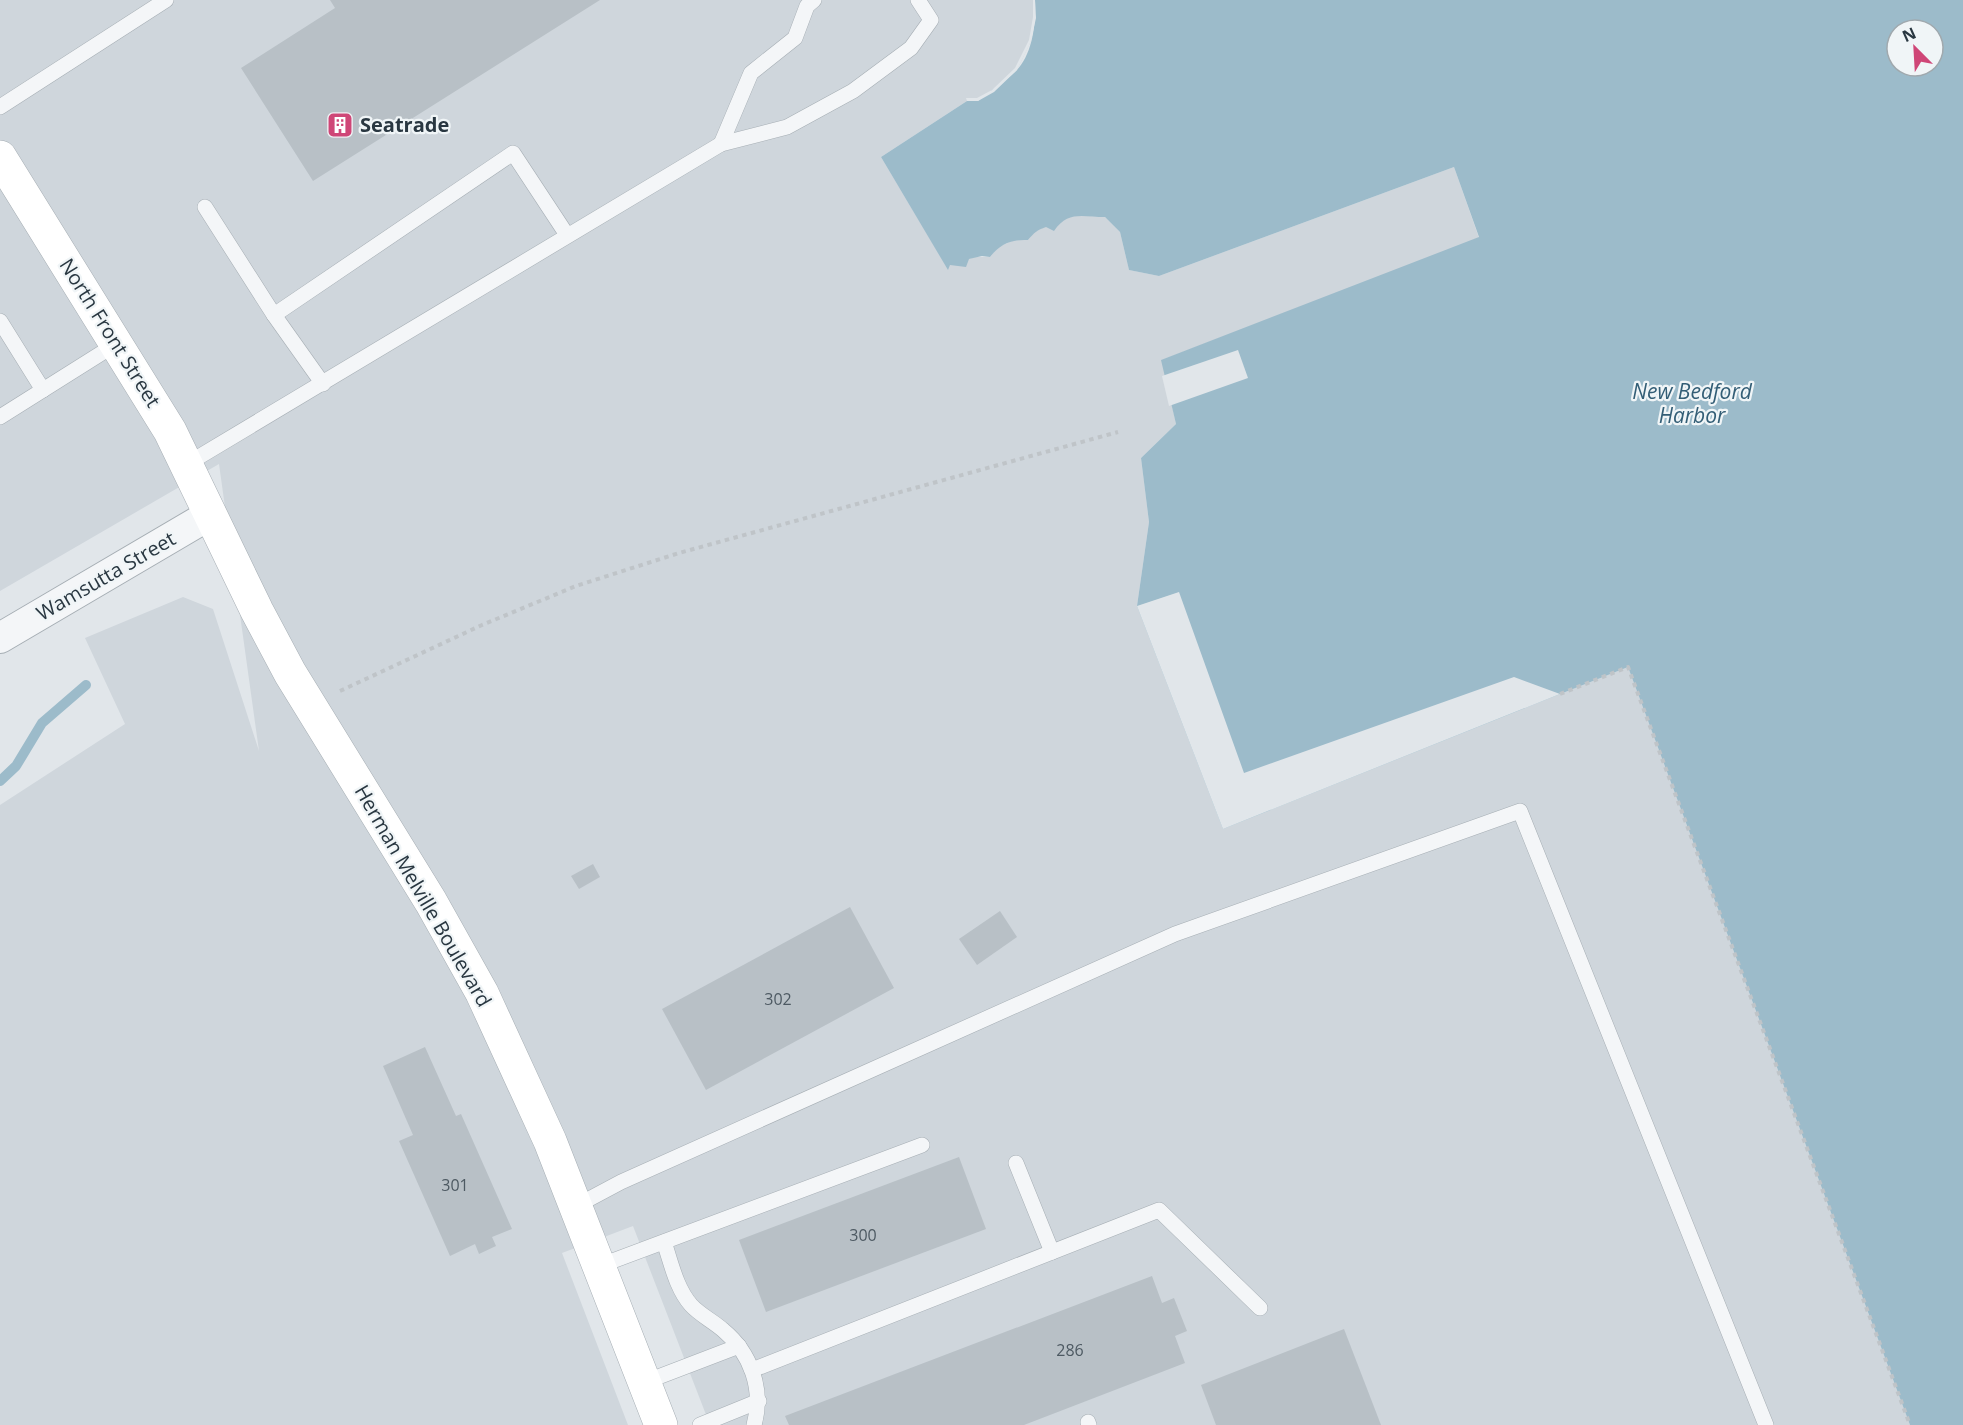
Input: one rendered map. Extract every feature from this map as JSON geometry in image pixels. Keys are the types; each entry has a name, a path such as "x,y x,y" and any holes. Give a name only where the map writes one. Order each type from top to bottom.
{"street":[{"name":"North Front Street","path":"0,157 161,416 211,514"},
{"name":"Herman Melville Boulevard","path":"211,514 257,611 310,706 431,902 482,993 530,1095 576,1206 661,1425"},
{"name":"Wamsutta Street","path":"0,638 211,514"}],"lane":[{"path":"0,107 166,0"},
{"path":"721,144 751,73 795,38 807,6 814,0"},
{"path":"187,464 721,144 787,127 853,92 911,48 931,20 918,0"},
{"path":"274,315 513,153 567,235"},
{"path":"205,207 274,315 322,384"},
{"path":"0,321 43,390"},
{"path":"0,417 116,344"},
{"path":"576,1206 621,1182 1175,934 1521,811 1766,1425"},
{"path":"599,1266 922,1145"},
{"path":"1016,1163 1052,1252"},
{"path":"752,1370 1160,1210 1260,1308"},
{"path":"664,1242 678,1282 691,1306 721,1328 739,1346 752,1370 759,1401 754,1425"},
{"path":"645,1382 739,1346"},
{"path":"700,1425 759,1401"}],"path":[{"path":"310,706 482,625 576,586 680,553 1118,432"},
{"path":"1560,694 1628,667 1910,1425"}],"shaded area":[{"path":"0,0 1035,0 1031,41 1017,70 978,101 967,101 881,157 948,269 949,265 975,257 990,257 998,247 1017,239 1028,240 1035,231 1074,215 1105,217 1120,232 1129,270 1159,276 1454,167 1479,238 1162,360 1176,424 1141,458 1149,522 1137,606 1223,829 1628,667 1910,1425 710,1425 633,1226 562,1253 628,1425 0,1425 0,805 125,724 85,638 183,597 213,609 259,751 219,464 0,591"}],"water":[{"name":"New Bedford Harbor","path":"1035,0 1963,0 1963,1425 1910,1425 1628,667 1223,829 1137,606 1149,522 1141,458 1176,424 1161,360 1479,237 1454,167 1159,276 1129,270 1120,232 1105,217 1083,216 1070,217 1059,224 1054,231 1046,227 1040,229 1028,240 1007,243 990,257 969,259 966,267 950,265 948,270 881,157 967,101 978,101 1015,72 1030,48 1034,28"}],"pier":[{"path":"1033,0 1035,0 1036,18 1031,41 1017,70 994,92 978,101 967,101 966,98 977,98 992,90 1015,68 1029,40"},
{"path":"1238,350 1248,378 1169,406 1162,376"},
{"path":"1179,592 1244,773 1514,677 1560,694 1223,829 1137,606"}],"building":[{"name":"Seatrade","path":"330,0 600,0 313,181 241,68 335,8"},
{"path":"593,864 600,877 579,889 571,876"},
{"path":"850,907 894,988 706,1090 662,1009"},
{"path":"1000,911 1017,937 977,965 959,939"},
{"path":"425,1047 456,1116 461,1114 512,1229 492,1237 496,1246 479,1254 475,1244 450,1256 399,1141 413,1135 383,1066"},
{"path":"959,1157 986,1229 766,1312 739,1240"},
{"path":"1152,1276 1162,1303 1174,1298 1187,1331 1175,1336 1185,1363 1024,1425 789,1425 785,1416"},
{"path":"1344,1329 1381,1425 1216,1425 1201,1385"}],"waterway":[{"path":"0,781 16,766 42,723 86,685"}],"place":[{"name":"Seatrade","path":"340,125"}]}
